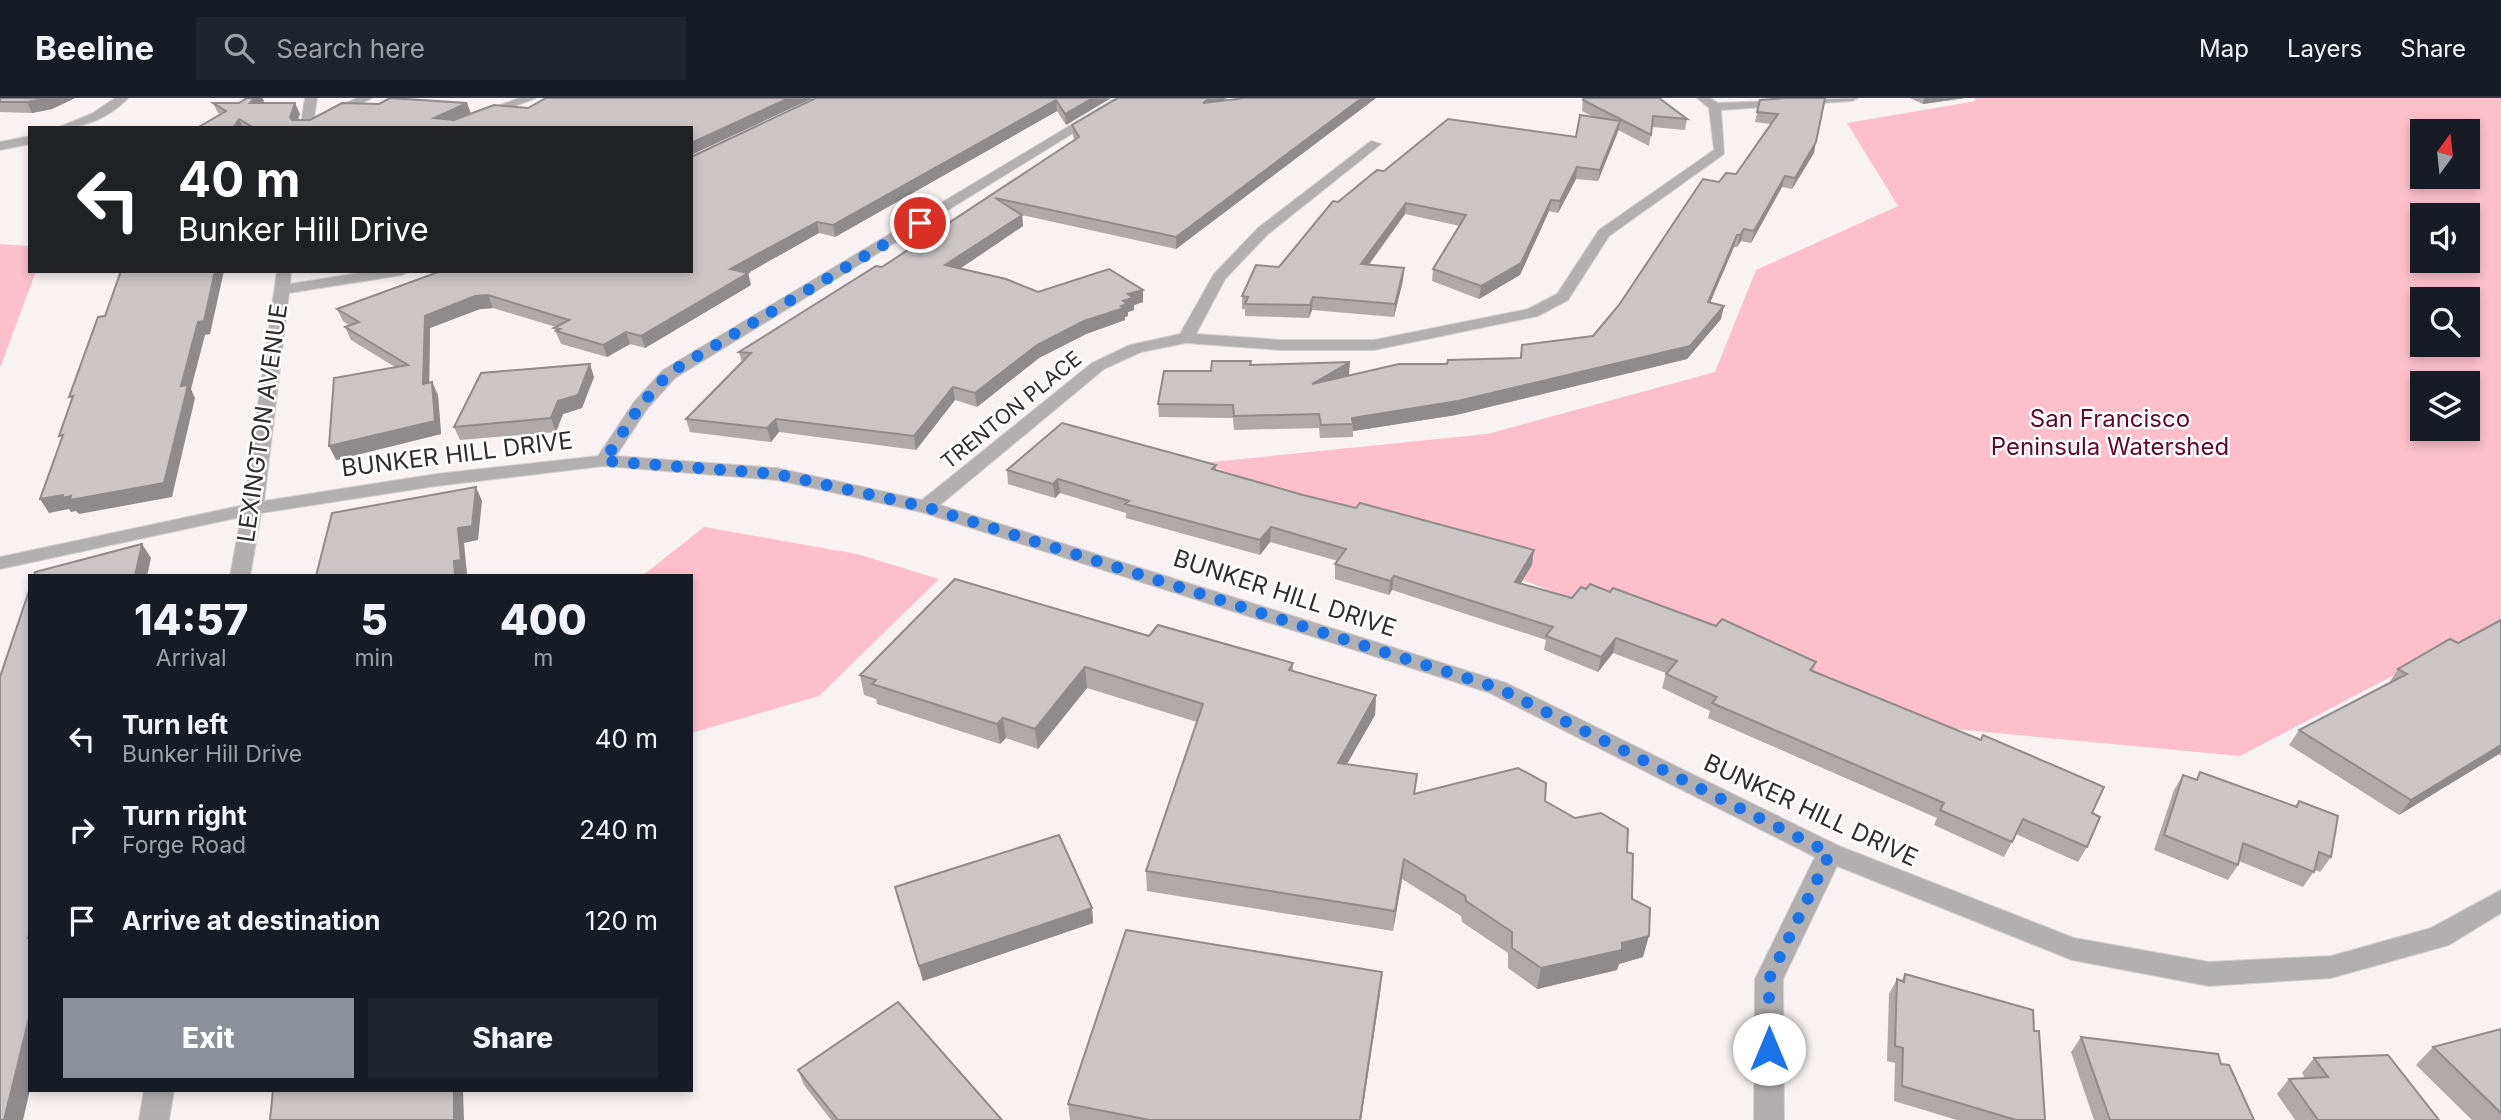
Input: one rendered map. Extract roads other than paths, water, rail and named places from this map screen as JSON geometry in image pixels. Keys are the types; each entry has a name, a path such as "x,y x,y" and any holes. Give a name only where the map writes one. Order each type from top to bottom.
{"street":[{"path":"69,126 97,116 122,98"},
{"path":"305,126 311,98"},
{"path":"305,126 366,98"},
{"path":"452,126 530,98"},
{"path":"604,461 640,406 669,373 1124,98"},
{"path":"1709,103 1852,98"},
{"name":"TRENTON PLACE","path":"926,507 1098,366 1136,348 1186,338 1281,345 1374,345 1533,313 1563,297 1604,233 1720,151 1709,103"},
{"path":"0,146 28,140"},
{"path":"1186,338 1219,277 1263,231 1375,144"},
{"name":"LEXINGTON AVENUE","path":"240,574 258,480 284,273"},
{"path":"280,290 389,273"},
{"name":"BUNKER HILL DRIVE","path":"0,563 251,509 436,480 604,461 777,474 926,507 1498,688 1830,853 2072,949 2209,974 2331,967 2439,937 2501,900"},
{"path":"1769,1120 1769,979 1830,853"},
{"path":"154,1120 159,1092"}],"park label":[{"name":"San Francisco Peninsula Watershed","path":"2110,432"}]}
